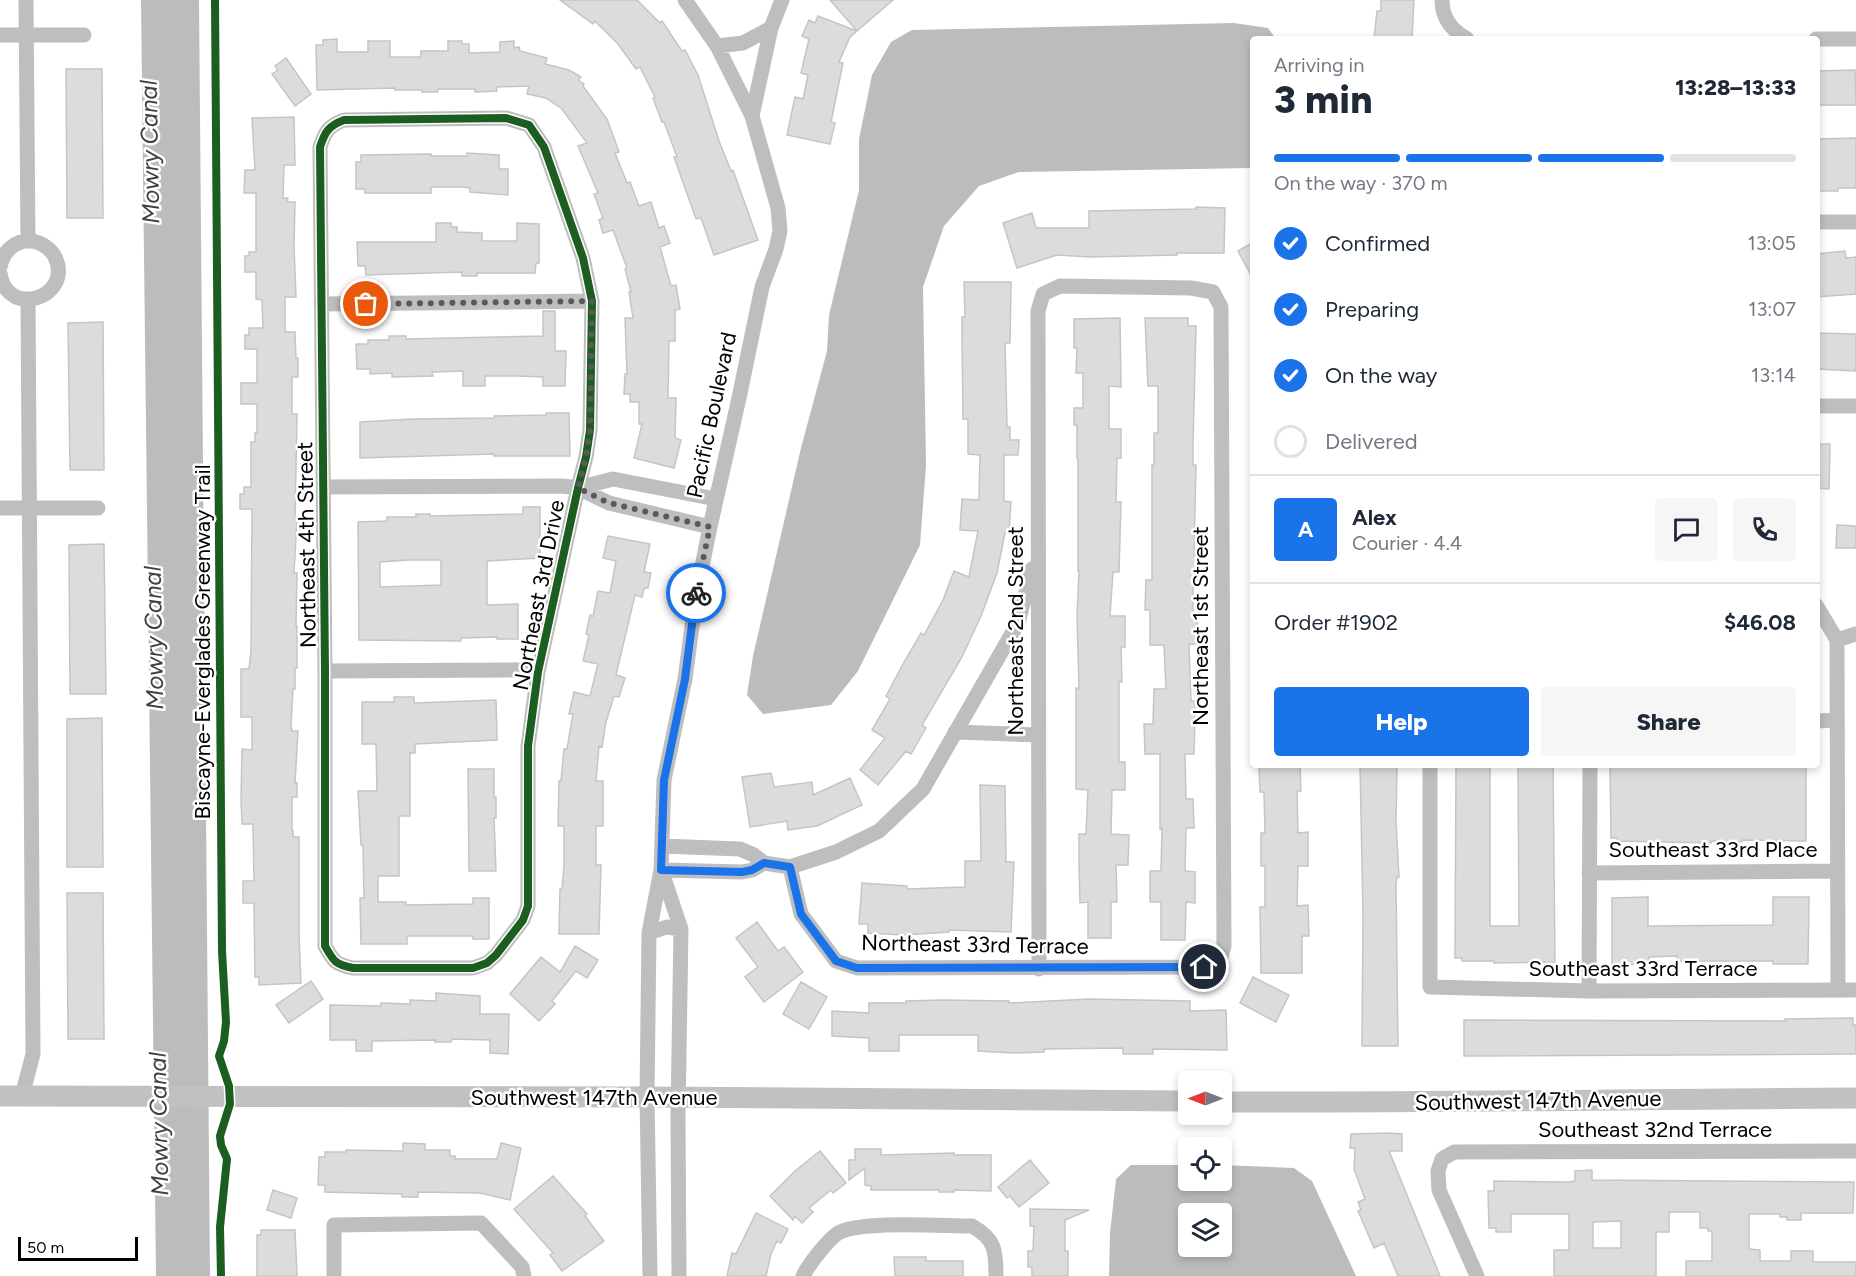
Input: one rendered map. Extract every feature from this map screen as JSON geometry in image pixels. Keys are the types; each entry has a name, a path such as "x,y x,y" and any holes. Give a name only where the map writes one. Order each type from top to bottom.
{"street":[{"path":"26,0 28,241"},
{"name":"Pacific Boulevard","path":"650,1276 646,1097 649,933 661,870 664,780 685,679 696,596 710,527 762,287 780,231 778,208 752,116 717,46 685,0"},
{"path":"752,116 771,28 782,0"},
{"path":"1442,0 1446,20 1452,30 1462,36"},
{"path":"717,46 743,43 771,28"},
{"path":"0,35 84,34"},
{"path":"1820,39 1856,39"},
{"name":"Northeast 4th Street","path":"487,963 472,968 353,968 338,964 332,959 325,946 326,671 320,147 326,130 333,124 344,120 506,118 529,125"},
{"name":"Northeast 3rd Drive","path":"487,963 523,920 528,906 528,746 538,672 590,430 592,301 583,258 544,147 529,125"},
{"path":"1820,222 1856,222"},
{"path":"0,267 5,253 12,246 28,241 38,242 47,247 53,254 58,271 51,290 43,296 28,299 14,296 6,289 0,273"},
{"name":"Northeast 1st Street","path":"1043,294 1060,286 1191,288 1214,292 1221,307 1224,946 1220,960"},
{"name":"Northeast 2nd Street","path":"1039,969 1038,311 1043,294"},
{"path":"22,1096 33,1054 28,299"},
{"path":"321,304 592,301"},
{"path":"1820,405 1856,406"},
{"path":"578,488 613,479 716,499"},
{"path":"323,487 563,486 578,488 609,503 710,527"},
{"path":"0,508 98,508"},
{"path":"662,846 740,849 754,855 764,863 790,867 836,852 879,831 923,789 1018,623 1038,549"},
{"path":"1820,611 1837,640 1838,990"},
{"path":"1837,640 1856,634"},
{"path":"326,671 521,670 538,672"},
{"path":"1820,721 1837,720"},
{"path":"956,732 1038,735"},
{"name":"Southeast 33rd Terrace","path":"1430,768 1430,987 1589,991 1856,990"},
{"path":"1589,991 1590,768"},
{"path":"661,870 742,872 752,870 764,863"},
{"name":"Northeast 33rd Terrace","path":"790,867 801,914 836,961 857,968 1204,967 1220,960"},
{"name":"Pacific Boulevard","path":"661,870 681,929 679,1276"},
{"name":"Southeast 33rd Place","path":"1590,873 1836,871"},
{"path":"649,933 667,927 681,929"},
{"name":"Southwest 147th Avenue","path":"0,1096 216,1095 1178,1101"},
{"name":"Southwest 147th Avenue","path":"1232,1101 1367,1103 1480,1100 1856,1098"},
{"name":"Southeast 32nd Terrace","path":"1477,1276 1439,1190 1438,1171 1442,1158 1454,1152 1856,1151"},
{"path":"334,1276 334,1225 481,1223 522,1267 524,1276"},
{"path":"803,1276 808,1265 837,1234 858,1226 972,1226 985,1233 993,1244 996,1276"}],"water":[{"name":"Mowry Canal","path":"141,0 199,0 210,1276 156,1276"},
{"path":"1234,23 1268,28 1274,36 1250,36 1250,168 1019,172 979,186 944,226 923,287 926,465 920,545 858,671 831,705 763,714 747,695 753,656 801,448 827,351 829,315 859,190 859,139 872,75 891,42 912,30"},
{"path":"1131,1165 1178,1165 1178,1191 1232,1191 1232,1165 1294,1168 1312,1181 1356,1276 1109,1276 1110,1233 1116,1179"}],"building":[{"path":"560,0 637,0 660,23 662,21 682,51 685,50 698,75 719,141 731,171 733,170 758,240 714,255 701,218 696,219 674,157 677,157 653,98 655,97 640,67 636,69 618,44 595,21 593,24"},
{"path":"830,0 893,0 857,31"},
{"path":"1381,0 1414,0 1412,36 1374,36 1377,11 1381,11"},
{"path":"818,16 857,31 850,37 839,62 843,63 831,122 835,123 830,144 787,135 795,97 803,99 808,75 801,73 809,39 802,36 809,20 815,23"},
{"path":"337,39 337,52 368,52 368,41 390,41 390,57 421,57 421,51 448,51 448,41 462,41 462,44 469,44 469,53 500,52 500,42 514,41 514,48 519,47 520,51 547,58 545,64 569,70 581,77 578,80 584,84 583,86 607,119 619,152 615,153 639,206 651,202 659,228 664,226 670,243 660,247 671,286 676,285 680,309 675,310 675,341 669,341 668,398 676,398 675,438 681,440 674,468 634,458 642,424 639,424 639,402 630,402 630,394 624,394 625,374 627,374 625,318 633,318 629,292 631,292 625,269 627,268 613,230 603,233 599,220 603,218 594,194 598,193 578,146 587,143 562,109 546,98 527,94 529,86 496,87 497,91 475,92 475,89 438,89 438,92 395,90 395,88 317,90 316,45 323,45 323,40"},
{"path":"286,58 311,94 295,106 272,74 278,70 275,66"},
{"path":"66,69 102,69 103,218 67,218"},
{"path":"1855,70 1856,105 1820,105 1820,71"},
{"path":"294,117 295,165 284,165 283,198 288,198 287,202 295,202 296,297 285,297 285,332 295,332 296,358 298,358 298,377 292,377 292,414 297,414 295,519 297,519 294,573 297,573 297,668 295,668 291,725 292,731 298,731 295,783 297,783 297,797 292,797 292,831 293,837 299,837 301,983 259,985 259,977 255,977 254,903 243,903 243,881 254,881 253,824 242,824 241,800 242,749 252,750 252,717 241,717 241,669 249,669 251,651 252,509 240,509 240,494 244,494 244,487 251,487 251,442 255,442 255,433 257,433 257,404 241,404 241,383 257,383 257,349 245,349 245,335 249,335 249,328 263,328 262,300 256,299 256,272 245,272 245,256 249,256 249,252 256,252 256,193 244,193 245,170 255,170 252,118"},
{"path":"1856,138 1856,188 1820,191 1820,139"},
{"path":"467,153 499,155 499,169 508,169 508,195 470,192 470,188 462,187 431,187 431,193 365,193 365,189 356,189 356,162 361,162 361,155 467,156"},
{"path":"1196,207 1225,208 1224,253 1090,257 1057,255 1017,268 1003,223 1032,213 1036,228 1089,228 1089,211 1196,209"},
{"path":"436,223 451,223 451,227 457,227 457,232 482,233 482,241 517,241 517,223 539,224 539,263 536,263 535,273 477,273 477,276 462,276 462,272 366,275 365,266 358,266 357,242 436,242"},
{"path":"1250,244 1250,273 1238,251"},
{"path":"1845,251 1846,258 1856,257 1856,294 1820,297 1820,254"},
{"path":"964,282 1011,282 1010,343 1005,343 1007,427 1010,427 1010,440 1019,440 1018,455 1004,455 1004,501 1011,502 1009,533 1005,533 997,573 981,616 962,657 922,725 926,728 911,754 906,751 878,785 860,770 885,738 872,730 890,699 886,696 903,664 921,633 924,635 943,600 954,571 969,577 978,531 960,530 962,499 979,500 980,455 968,454 968,419 963,419"},
{"path":"543,311 555,311 555,351 566,351 565,386 543,386 543,377 485,376 485,386 463,386 463,371 432,372 433,376 392,377 392,373 370,374 370,369 357,369 356,344 368,344 368,340 389,340 389,336 406,336 406,339 543,336"},
{"path":"1120,318 1121,387 1109,386 1109,429 1121,429 1121,458 1117,458 1116,502 1121,502 1119,572 1113,572 1110,616 1125,616 1125,647 1121,647 1122,682 1119,682 1119,762 1125,762 1125,790 1112,790 1111,834 1129,835 1128,865 1116,865 1117,902 1111,902 1111,938 1088,938 1088,902 1080,903 1079,834 1086,834 1088,790 1076,789 1079,571 1077,425 1074,425 1074,408 1083,408 1083,373 1076,373 1077,348 1074,348 1074,319"},
{"path":"1145,318 1188,318 1188,326 1196,326 1193,465 1196,465 1194,555 1197,554 1197,573 1193,573 1193,615 1197,615 1198,644 1189,644 1191,701 1195,701 1194,754 1185,754 1186,799 1193,799 1194,828 1186,828 1185,871 1195,872 1195,903 1186,902 1185,940 1161,940 1161,902 1150,902 1150,871 1161,871 1160,754 1145,754 1144,724 1153,724 1154,689 1166,689 1164,645 1150,645 1150,610 1145,610 1146,580 1152,580 1152,465 1154,465 1154,433 1158,433 1158,386 1148,386"},
{"path":"103,322 104,470 70,470 68,323"},
{"path":"1820,333 1856,334 1856,371 1820,369"},
{"path":"546,413 569,413 570,456 494,456 494,454 360,458 360,422 494,418 494,416 546,415"},
{"path":"1820,444 1830,444 1829,489 1820,488"},
{"path":"523,507 540,507 540,558 487,561 487,605 518,604 518,639 497,639 497,637 461,638 461,641 359,640 358,522 387,521 387,517 416,517 416,514 430,514 430,516 523,514","holes":["441,560 441,585 380,587 380,562"]},
{"path":"1837,525 1856,526 1856,548 1836,548"},
{"path":"608,536 650,544 644,572 651,573 648,588 644,588 642,597 635,595 616,675 625,678 619,697 614,696 606,722 602,747 599,746 596,781 603,781 603,826 596,826 596,865 601,865 599,934 559,934 560,889 562,889 564,865 564,826 558,826 559,781 561,781 564,749 567,749 573,714 569,714 574,692 590,696 598,664 583,661 589,635 586,634 590,615 593,616 598,591 610,593 616,561 603,558"},
{"path":"104,544 106,694 70,694 69,545"},
{"path":"394,697 414,697 414,703 496,700 497,740 415,744 415,753 410,753 410,816 399,816 399,876 378,876 378,902 406,902 406,905 473,904 473,898 489,898 489,939 473,939 473,936 407,936 407,944 361,944 360,898 364,898 363,845 361,845 358,791 377,791 376,744 362,744 362,702 394,702"},
{"path":"102,718 103,867 67,867 67,719"},
{"path":"1259,768 1300,768 1301,791 1297,791 1298,833 1308,832 1308,866 1298,866 1297,906 1308,905 1309,936 1302,936 1302,973 1261,973 1260,907 1265,907 1265,866 1261,866 1261,833 1265,833 1264,792 1260,792"},
{"path":"1360,768 1397,768 1398,1046 1362,1046 1363,914"},
{"path":"1456,768 1490,768 1490,926 1519,926 1518,768 1553,768 1555,962 1494,963 1494,961 1462,961 1462,958 1455,958"},
{"path":"1610,768 1806,768 1806,841 1742,840 1742,842 1711,841 1711,843 1617,841 1617,838 1611,838"},
{"path":"468,769 494,769 496,871 469,871"},
{"path":"771,773 774,787 812,782 813,795 850,778 862,805 817,826 788,830 787,821 750,827 742,777"},
{"path":"980,785 1005,786 1006,862 1014,862 1011,932 949,930 949,932 904,935 868,933 868,924 859,924 862,883 907,886 907,889 965,887 965,861 981,861"},
{"path":"67,893 103,893 104,1039 68,1039"},
{"path":"1648,897 1648,926 1773,925 1773,897 1809,897 1808,964 1773,964 1773,961 1677,961 1677,956 1649,957 1649,964 1612,965 1612,898"},
{"path":"757,922 778,951 784,947 803,972 764,1002 745,977 758,967 736,938"},
{"path":"575,946 598,960 587,978 576,971 552,1001 555,1004 539,1021 510,994 541,957 560,972"},
{"path":"1253,977 1289,995 1276,1022 1240,1003"},
{"path":"311,981 323,999 289,1023 276,1005"},
{"path":"801,982 827,997 809,1029 783,1014"},
{"path":"436,993 480,996 480,1014 509,1014 508,1054 490,1053 490,1040 372,1041 372,1051 356,1051 356,1040 330,1040 330,1005 410,1004 410,1000 436,1001"},
{"path":"1089,999 1190,1001 1190,1011 1226,1010 1227,1050 1153,1049 1153,1054 1123,1054 1123,1048 1044,1049 1044,1052 1013,1053 978,1051 978,1035 899,1035 899,1051 869,1051 869,1038 832,1036 832,1011 869,1013 869,1003 942,1000 1009,1001 1009,1003"},
{"path":"1853,1018 1853,1025 1856,1025 1856,1054 1464,1056 1464,1020 1785,1021 1785,1019"},
{"path":"1351,1134 1402,1134 1402,1151 1389,1151 1440,1276 1398,1276 1384,1243 1374,1248 1358,1211 1361,1210 1358,1202 1365,1199 1354,1169 1355,1148 1350,1148"},
{"path":"403,1143 425,1144 425,1150 450,1150 450,1156 455,1156 455,1159 497,1159 501,1143 521,1148 510,1200 480,1193 418,1192 418,1197 402,1197 402,1194 325,1192 325,1185 318,1185 319,1157 325,1157 325,1152 403,1151"},
{"path":"855,1149 881,1149 881,1155 954,1153 954,1155 991,1155 991,1191 871,1190 871,1186 865,1185 865,1168 849,1180 849,1160 855,1160"},
{"path":"820,1151 846,1183 833,1193 831,1190 809,1208 813,1212 802,1223 795,1216 793,1220 770,1196 795,1171"},
{"path":"1030,1160 1049,1183 1019,1207 998,1187"},
{"path":"1592,1170 1592,1180 1854,1182 1853,1213 1801,1213 1801,1220 1787,1220 1787,1217 1780,1217 1780,1214 1749,1214 1749,1249 1760,1250 1760,1261 1791,1261 1791,1251 1813,1251 1813,1262 1856,1262 1856,1276 1686,1276 1686,1261 1712,1261 1712,1231 1708,1231 1708,1228 1700,1228 1700,1212 1669,1212 1669,1232 1656,1232 1656,1276 1554,1276 1554,1250 1569,1250 1569,1214 1511,1214 1511,1232 1496,1232 1496,1228 1489,1228 1488,1191 1494,1191 1494,1181 1575,1181 1575,1171","holes":["1621,1221 1621,1248 1593,1248 1593,1222"]},
{"path":"553,1176 587,1214 585,1216 604,1241 562,1271 550,1255 553,1253 514,1209"},
{"path":"273,1190 297,1198 291,1218 267,1210"},
{"path":"1030,1209 1089,1210 1065,1220 1068,1276 1032,1276 1032,1267 1028,1267 1028,1251 1033,1251 1034,1226 1030,1226"},
{"path":"756,1213 788,1229 781,1243 777,1241 771,1254 766,1276 727,1276 732,1253 736,1254"},
{"path":"261,1230 295,1230 297,1276 257,1276 257,1235 261,1235"},
{"path":"894,1257 926,1257 926,1261 963,1261 963,1276 895,1276"}],"cycle path":[{"name":"Biscayne-Everglades Greenway Trail","path":"215,0 222,951 226,1022 224,1041 219,1056 229,1086 230,1104 220,1136 227,1159 220,1227 221,1276"},
{"path":"506,118 529,125 544,147 583,258 592,301 590,430 538,672 528,746 528,906 523,920 496,955 487,963 473,968 353,968 336,962 325,946 320,147 328,130 344,120 506,118"}],"way so far":[{"path":"366,304 592,301 590,430 578,488 609,503 710,527 696,593"}],"route":[{"path":"696,593 685,679 664,780 661,870 742,872 752,870 764,863 790,867 801,914 836,961 857,968 1204,967"}]}
